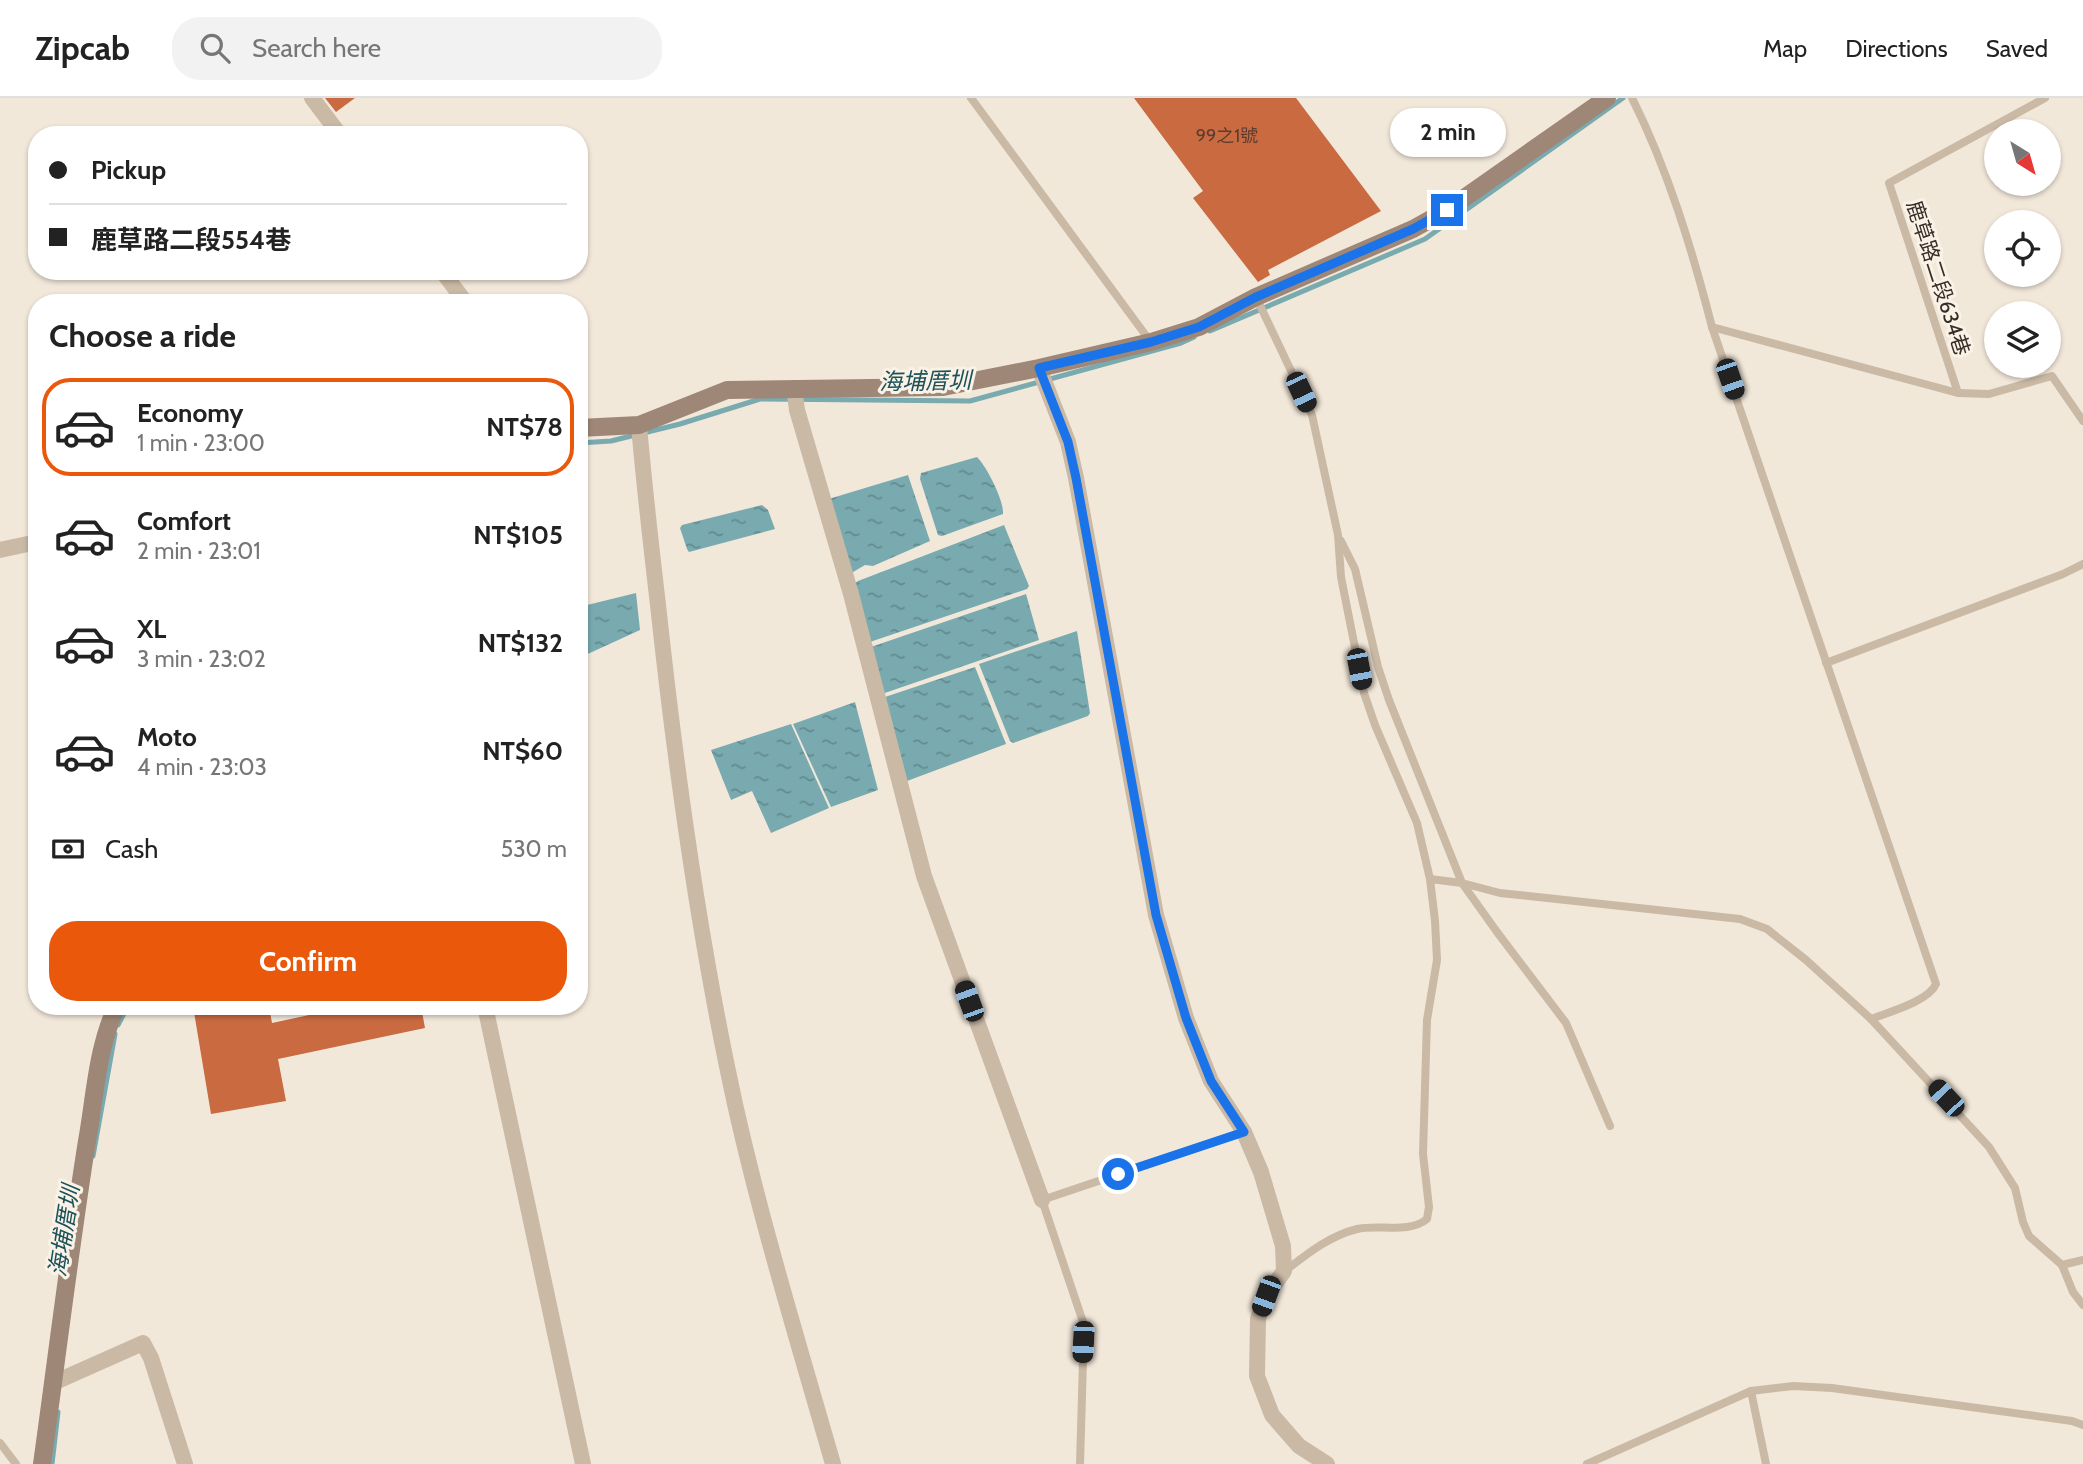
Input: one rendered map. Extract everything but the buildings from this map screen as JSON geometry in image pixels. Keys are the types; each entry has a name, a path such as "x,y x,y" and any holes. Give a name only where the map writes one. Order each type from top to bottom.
{"street":[{"path":"312,98 333,126"},
{"path":"588,428 639,425 727,390 943,387 1151,342 1199,327 1256,297 1413,229 1447,210 1607,98"},
{"path":"1039,368 1068,442 1076,478 1156,915 1186,1018 1211,1081 1244,1132 1261,1172 1283,1246 1284,1271 1266,1296 1258,1319 1257,1376 1272,1415 1299,1446 1327,1464"},
{"path":"794,388 797,410 851,594 924,876 1042,1200"},
{"path":"639,425 667,693 693,876 718,1015 739,1119 786,1302 833,1464"},
{"path":"0,550 28,544"},
{"path":"42,1464 100,1060 113,1015"},
{"path":"487,1015 583,1464"},
{"path":"53,1383 143,1343 151,1358 185,1464"}],"lane":[{"path":"971,98 1151,342"},
{"path":"1632,98 1653,141 1697,266 1712,327 1936,984 1933,992 1924,997 1871,1019"},
{"name":"鹿草路二段634巷","path":"1958,393 1888,183 2045,98"},
{"path":"1256,297 1312,415 1338,535 1340,577 1364,693 1417,823 1430,879 1436,921 1437,960 1427,1020 1423,1154 1429,1207 1427,1219 1412,1226 1357,1229 1324,1241 1284,1271"},
{"path":"1712,327 1958,393 1989,394 2052,376 2083,421"},
{"path":"1338,535 1354,569 1378,667 1389,700 1462,883 1566,1023 1610,1126"},
{"path":"1826,663 2063,574 2083,564"},
{"path":"1430,879 1462,883 1500,893 1740,919 1767,929 1871,1019 1989,1147 2015,1188 2022,1222 2029,1236 2062,1265 2073,1292 2083,1305"},
{"path":"1080,1464 1084,1325 1042,1200 1244,1132"},
{"path":"2062,1265 2083,1260"},
{"path":"1587,1464 1751,1391 1793,1386 1832,1388 2072,1420 2083,1425"},
{"path":"1751,1391 1766,1464"},
{"path":"0,1443 16,1464"}],"water":[{"path":"977,457 994,484 1003,514 942,536 938,535 920,479 921,473"},
{"path":"908,475 930,541 873,566 865,565 843,578 822,501"},
{"path":"762,505 768,510 775,529 689,552 687,549 680,528 682,525"},
{"path":"1004,525 1029,586 1027,589 861,645 844,590 858,581"},
{"path":"636,593 640,630 588,654 588,605"},
{"path":"1026,594 1039,640 879,695 862,650"},
{"path":"1077,631 1090,713 1013,743 979,664"},
{"path":"975,667 1006,744 899,784 876,700"},
{"path":"855,702 878,790 831,807 793,724"},
{"path":"791,724 829,808 771,833 752,791 731,800 711,750"}],"waterway":[{"name":"海埔厝圳","path":"1210,331 1425,239 1623,98"},
{"name":"海埔厝圳","path":"588,442 611,441 680,424 760,399 970,401 1181,343 1194,337"},
{"name":"海埔厝圳","path":"118,1025 123,1015"},
{"name":"海埔厝圳","path":"93,1156 115,1034"},
{"name":"海埔厝圳","path":"52,1464 58,1412"}],"route":[{"path":"1118,1174 1244,1132 1211,1081 1186,1018 1156,915 1076,478 1068,442 1039,368 1151,342 1199,327 1256,297 1413,229 1447,210"}]}
